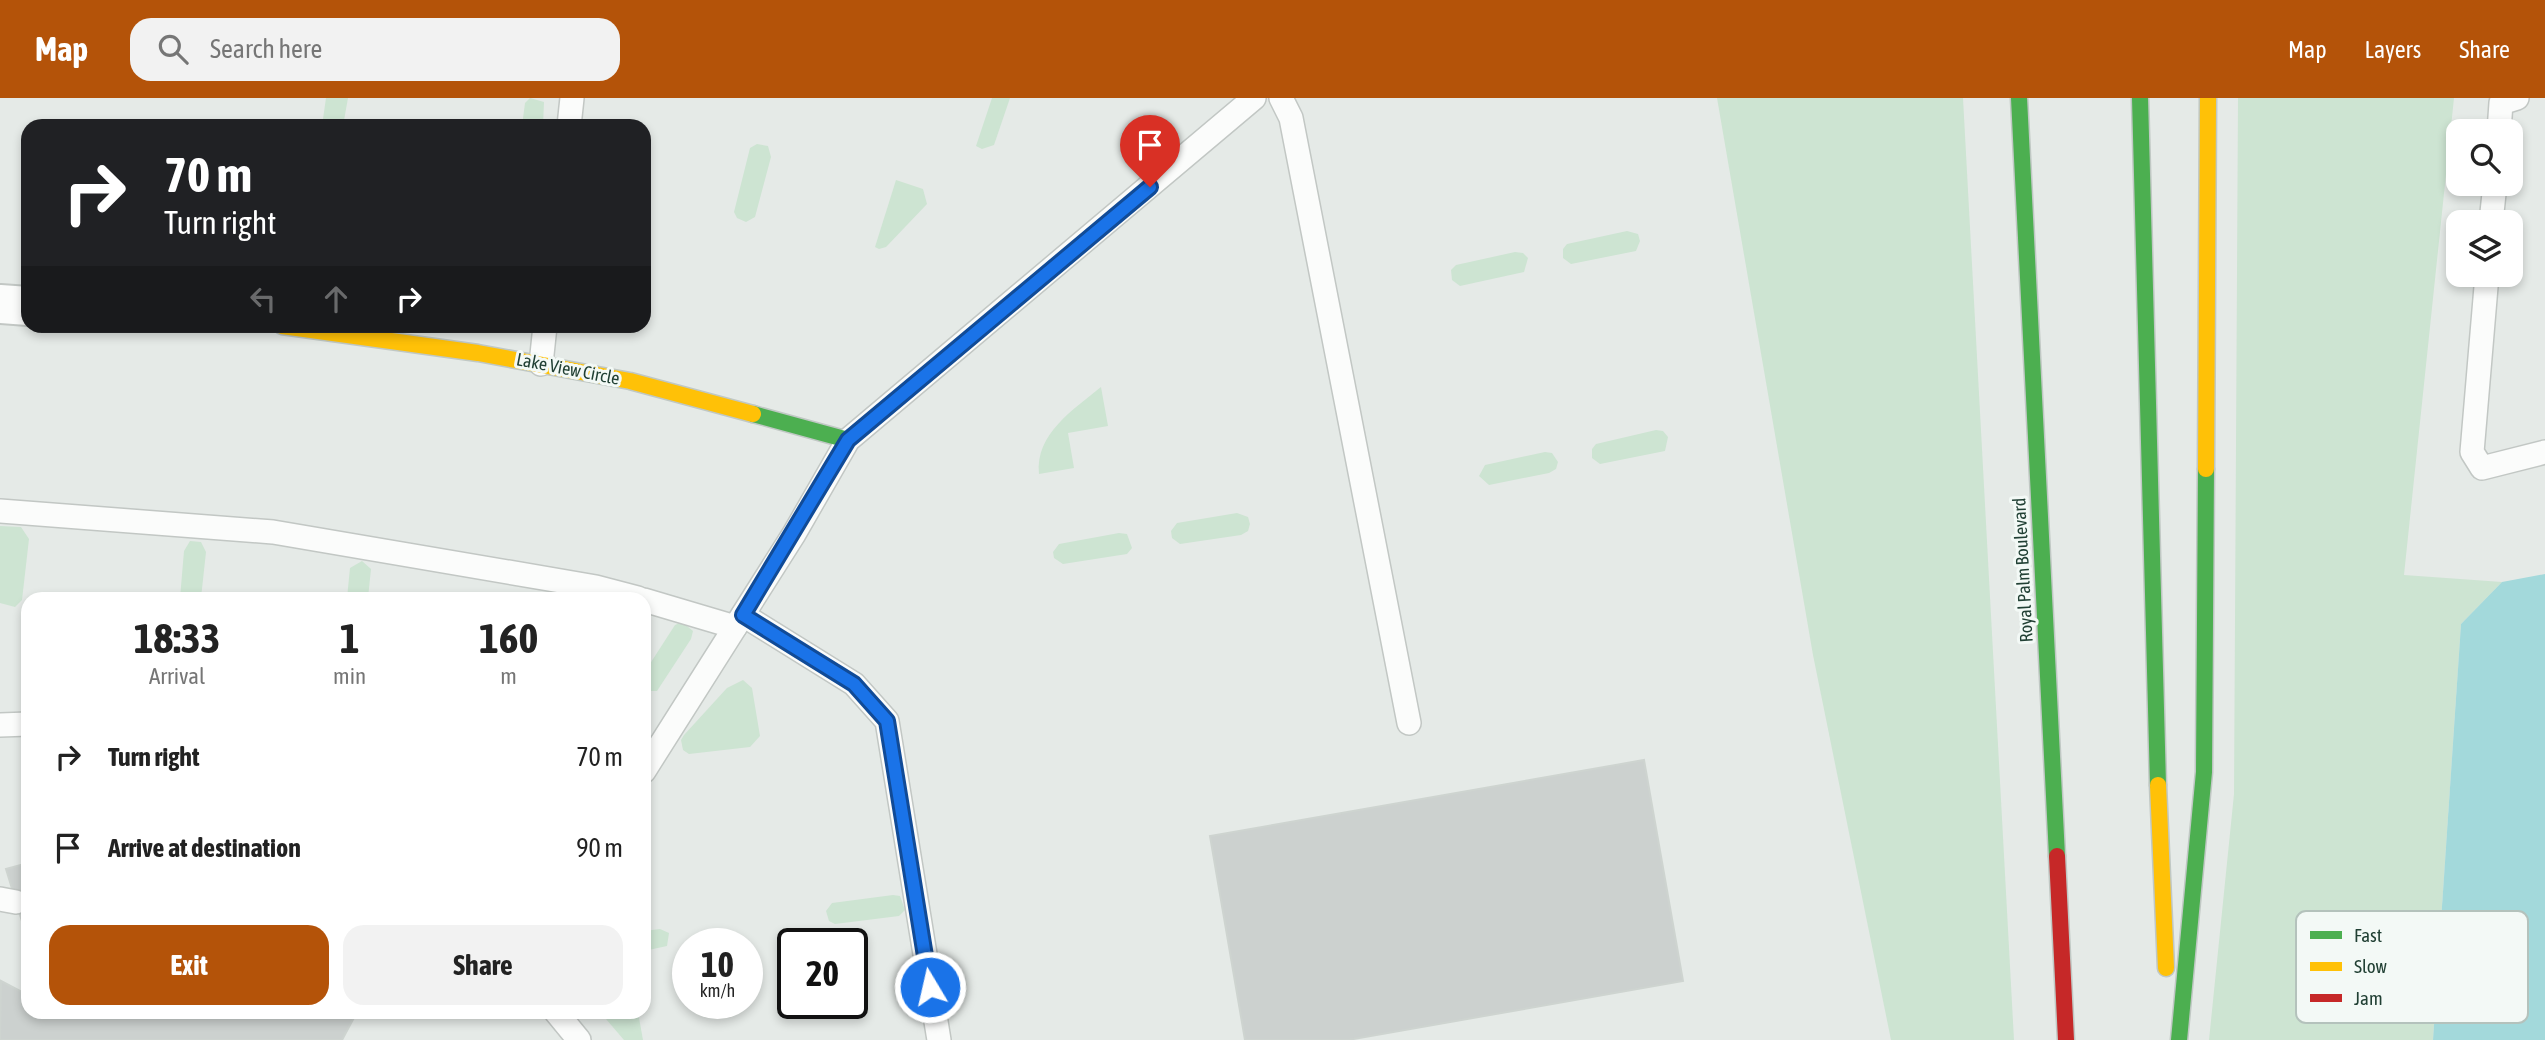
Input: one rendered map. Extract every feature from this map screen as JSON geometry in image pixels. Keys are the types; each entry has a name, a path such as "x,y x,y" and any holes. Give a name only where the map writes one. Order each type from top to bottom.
{"main road":[{"name":"Royal Palm Boulevard","path":"2019,98 2066,1040"},
{"path":"2140,98 2146,237 2154,705 2170,1040"},
{"path":"2179,1040 2204,772 2208,98"},
{"name":"Lake View Circle","path":"331,333 541,363 643,385 848,440"}],"street":[{"path":"0,304 21,306"}],"lane":[{"path":"570,119 572,98"},
{"path":"651,760 848,440 1254,98"},
{"path":"1281,98 1291,118 1409,723"},
{"path":"2500,119 2501,103 2517,98"},
{"path":"2486,287 2472,452 2483,468 2545,452"},
{"path":"541,363 544,333"},
{"path":"0,511 273,532 615,592"},
{"path":"651,602 739,621 854,684 887,721 939,1040"},
{"path":"1,720 21,723"},
{"path":"562,1019 579,1040"}],"green space":[{"path":"326,98 348,98 344,119 323,119"},
{"path":"530,98 544,102 543,119 523,119 525,103"},
{"path":"992,98 1010,98 994,145 982,149 976,146"},
{"path":"1717,98 1963,98 2014,1040 1891,1040 1813,655"},
{"path":"2238,98 2454,98 2452,119 2446,119 2446,174 2404,575 2502,582 2461,624 2442,911 2296,911 2296,1023 2434,1023 2433,1040 2209,1040 2234,794"},
{"path":"757,144 768,146 771,157 755,217 746,222 737,218 734,212 750,148"},
{"path":"896,180 923,189 927,204 886,247 879,249 875,247"},
{"path":"1627,231 1638,234 1640,241 1636,251 1571,264 1563,258 1563,249 1567,244"},
{"path":"1515,252 1523,253 1528,258 1524,272 1460,286 1452,280 1451,270 1456,265"},
{"path":"1101,387 1108,426 1068,433 1074,468 1039,474 1039,460 1049,435 1068,414"},
{"path":"1656,430 1663,431 1668,437 1665,451 1600,464 1592,458 1592,449 1596,444"},
{"path":"1545,452 1552,453 1558,462 1556,469 1549,473 1489,485 1479,476 1485,465"},
{"path":"1237,513 1248,517 1250,524 1248,531 1241,535 1180,544 1172,538 1171,531 1177,523"},
{"path":"0,526 21,527 29,539 21,601 15,607 0,603"},
{"path":"1119,533 1127,534 1132,548 1127,554 1063,564 1054,558 1053,552 1059,544"},
{"path":"190,541 201,542 206,552 202,592 181,592 184,551"},
{"path":"362,561 371,569 369,592 348,592 350,568"},
{"path":"682,622 693,631 691,639 657,691 651,691 651,662 675,625"},
{"path":"743,680 752,688 760,736 750,747 689,754 683,750 681,740 684,735 727,688"},
{"path":"900,896 905,910 899,916 835,924 829,921 826,911 832,903"},
{"path":"660,929 669,933 667,946 651,949 651,930"},
{"path":"606,1019 639,1019 643,1040 624,1040"}],"water":[{"path":"2545,574 2545,1040 2433,1040 2434,1023 2528,1023 2528,911 2442,911 2461,624 2502,582"}],"building":[{"path":"1644,760 1683,981 1348,1040 1245,1040 1210,836"},
{"path":"21,865 21,918 6,869"},
{"path":"1,981 21,991 21,1019 353,1019 342,1040 0,1040"}],"traffic: fast":[{"path":"2019,98 2057,856"},
{"path":"2140,98 2158,785"},
{"path":"753,414 848,440"},
{"path":"2179,1040 2204,772 2206,469"}],"traffic: slow":[{"path":"2206,469 2208,98"},
{"path":"333,333 478,353 630,381 753,414"},
{"path":"2158,785 2166,968"}],"traffic: jam":[{"path":"2057,856 2066,1040"}],"route":[{"path":"930,987 887,721 854,684 743,615 848,440 1150,187"}]}
